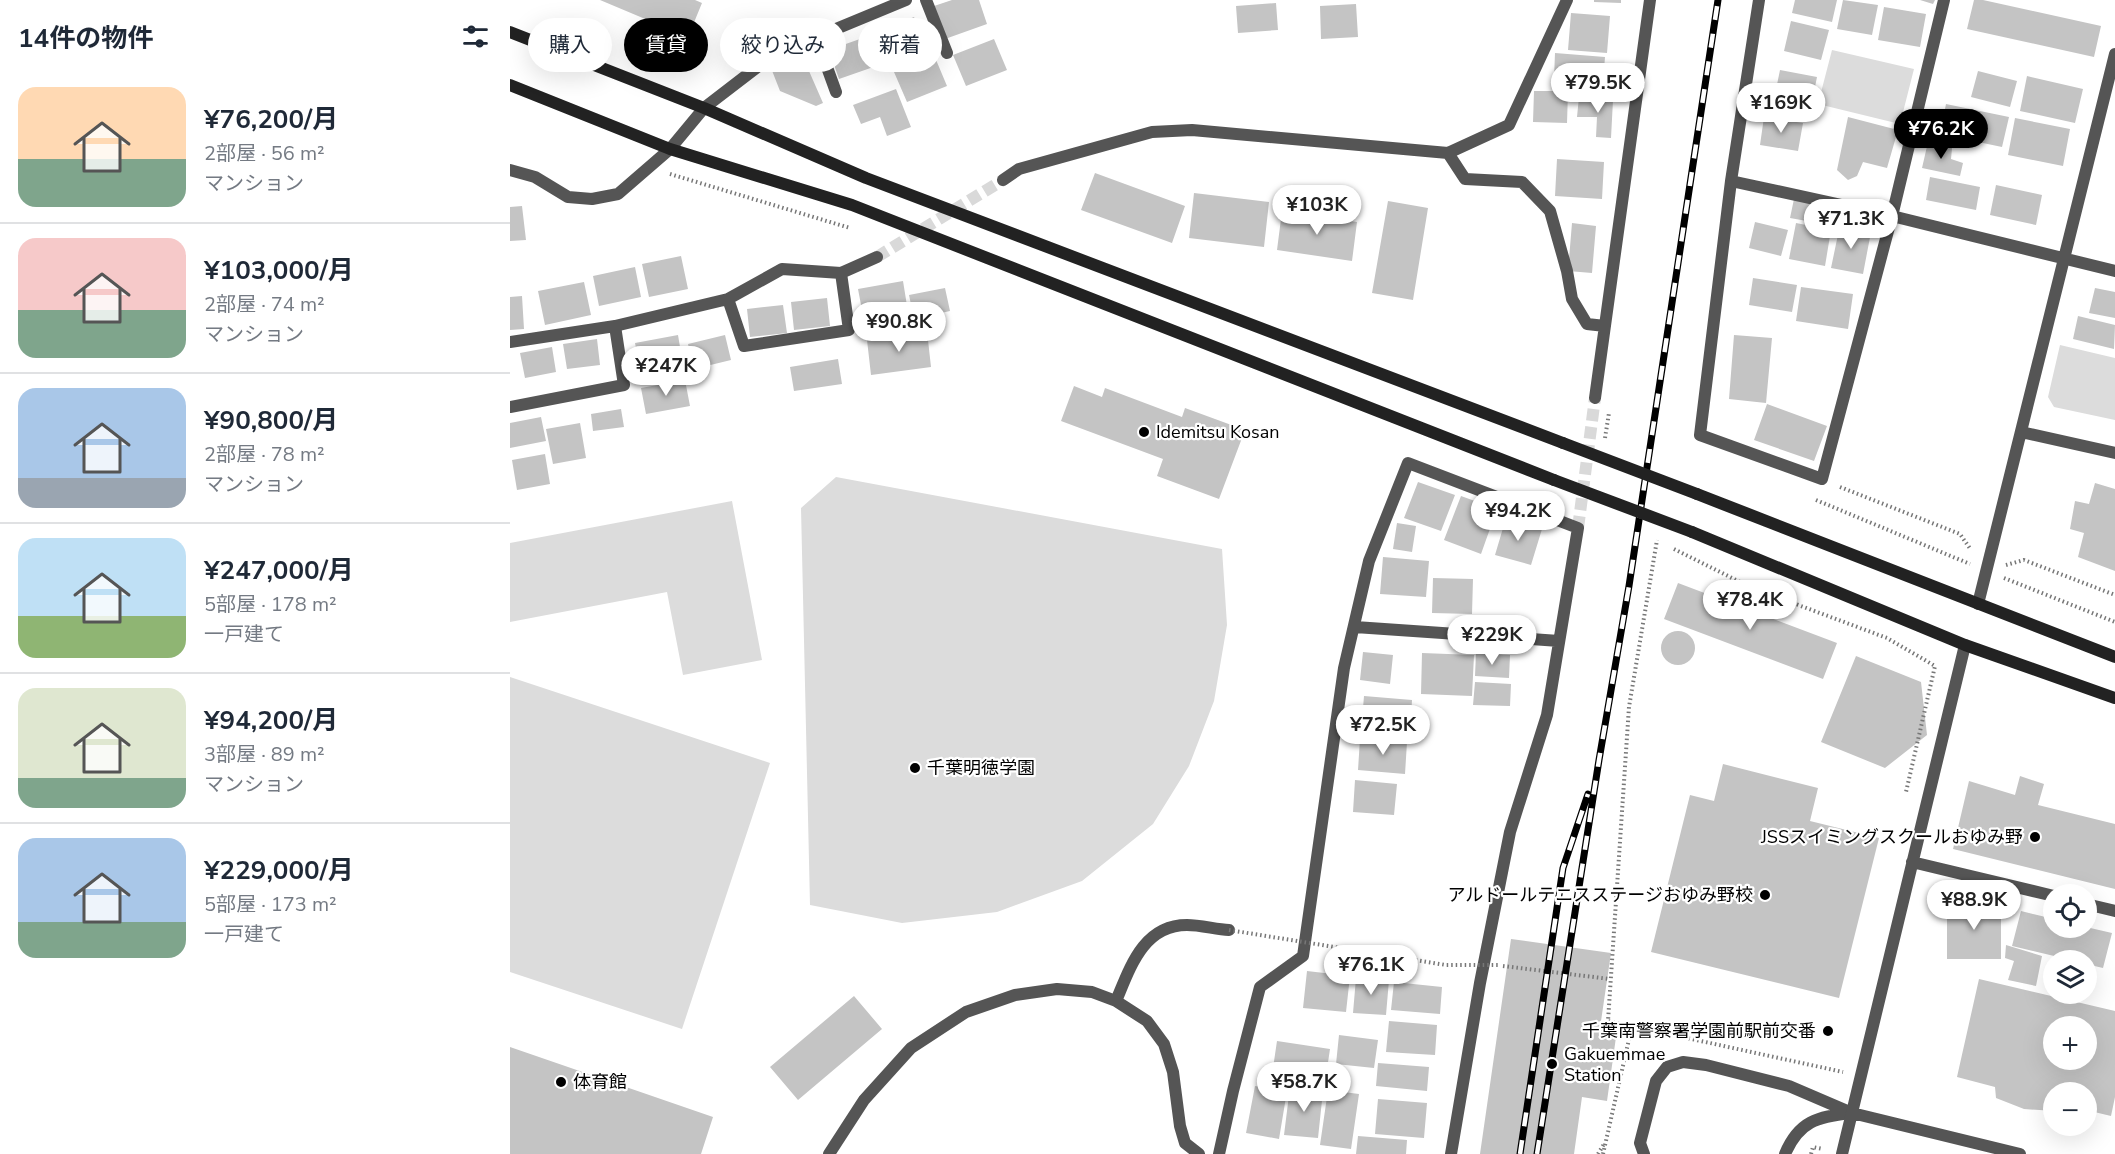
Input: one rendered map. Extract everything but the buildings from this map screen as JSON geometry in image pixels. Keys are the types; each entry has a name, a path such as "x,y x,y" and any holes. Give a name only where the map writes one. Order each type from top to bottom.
{"street":[{"path":"846,25 906,0"},
{"path":"926,0 947,53"},
{"path":"1003,180 1019,169 1152,132 1192,130 1449,153 1509,125 1567,0"},
{"path":"1595,398 1650,0"},
{"path":"1759,0 1731,181 1701,435 1822,479 1892,216 1944,0"},
{"path":"510,32 704,108 866,178 1697,494 2115,657"},
{"path":"1978,604 2112,79 2115,54"},
{"path":"510,170 535,177 568,197 592,199 618,194 670,148 704,108 751,72"},
{"path":"829,72 836,92"},
{"path":"510,85 670,148 852,205 1692,532 1965,645 2115,698"},
{"path":"1449,153 1465,179 1522,182 1550,211 1567,271 1572,299 1587,324 1605,326"},
{"path":"1731,181 1892,216 2115,272"},
{"path":"510,342 615,326 728,299 782,269 840,273 877,257"},
{"path":"728,299 744,346 849,330 840,273"},
{"path":"510,407 624,385 615,326"},
{"path":"2021,432 2115,453"},
{"path":"1219,1154 1260,987 1303,956 1344,668 1369,561 1408,463 1578,528 1547,715 1510,832 1480,983 1450,1154"},
{"path":"1355,627 1559,641"},
{"path":"1842,1154 1965,645"},
{"path":"1912,862 2043,893"},
{"path":"2097,907 2115,911"},
{"path":"1116,1001 1135,957 1145,941 1165,930 1186,924 1228,930"},
{"path":"829,1154 864,1100 911,1048 966,1012 1015,995 1057,989 1092,992 1116,1001 1147,1021 1164,1044 1173,1072 1185,1143 1199,1154"},
{"path":"1644,1154 1640,1143 1656,1081 1666,1067 1683,1062 1706,1065 1789,1086 1852,1113 2020,1154"},
{"path":"1785,1154 1791,1138 1801,1127 1828,1116 1852,1113"}],"path":[{"path":"1822,479 1960,534 1986,571"},
{"path":"1809,497 2115,622"},
{"path":"1632,1026 1608,1021 1610,979 1629,707 1656,540 1750,587 1887,638 1935,666 1906,794"},
{"path":"1986,571 2024,560 2115,595"},
{"path":"1228,930 1446,965 1500,965 1610,979"},
{"path":"1598,1071 1621,1076"},
{"path":"1598,1154 1607,1138"},
{"path":"1811,1154 1813,1147 1829,1150"}],"shaded area":[{"path":"1832,50 1914,69 1900,124 1818,104"},
{"path":"2060,345 2115,358 2115,420 2054,407 2048,397"},
{"path":"836,477 1222,549 1227,625 1214,701 1189,766 1153,824 1082,881 997,912 902,923 810,905 801,508"},
{"path":"732,501 762,660 683,675 667,592 510,622 510,543"},
{"path":"510,677 770,763 682,1029 510,972"}],"tunnel":[{"path":"877,257 1003,180"},
{"path":"1578,528 1595,398"}],"railway":[{"path":"1537,1154 1629,586 1718,0"},
{"path":"1520,1154 1563,868 1588,794"}],"place":[{"name":"Idemitsu Kosan","path":"1144,432"},
{"name":"千葉明徳学園","path":"915,768"},
{"name":"JSSスイミングスクールおゆみ野","path":"2035,837"},
{"name":"アルドールテニスステージおゆみ野校","path":"1765,895"},
{"name":"千葉南警察署学園前駅前交番","path":"1828,1031"},
{"name":"Gakuemmae Station","path":"1552,1064"},
{"name":"体育館","path":"561,1082"}]}
